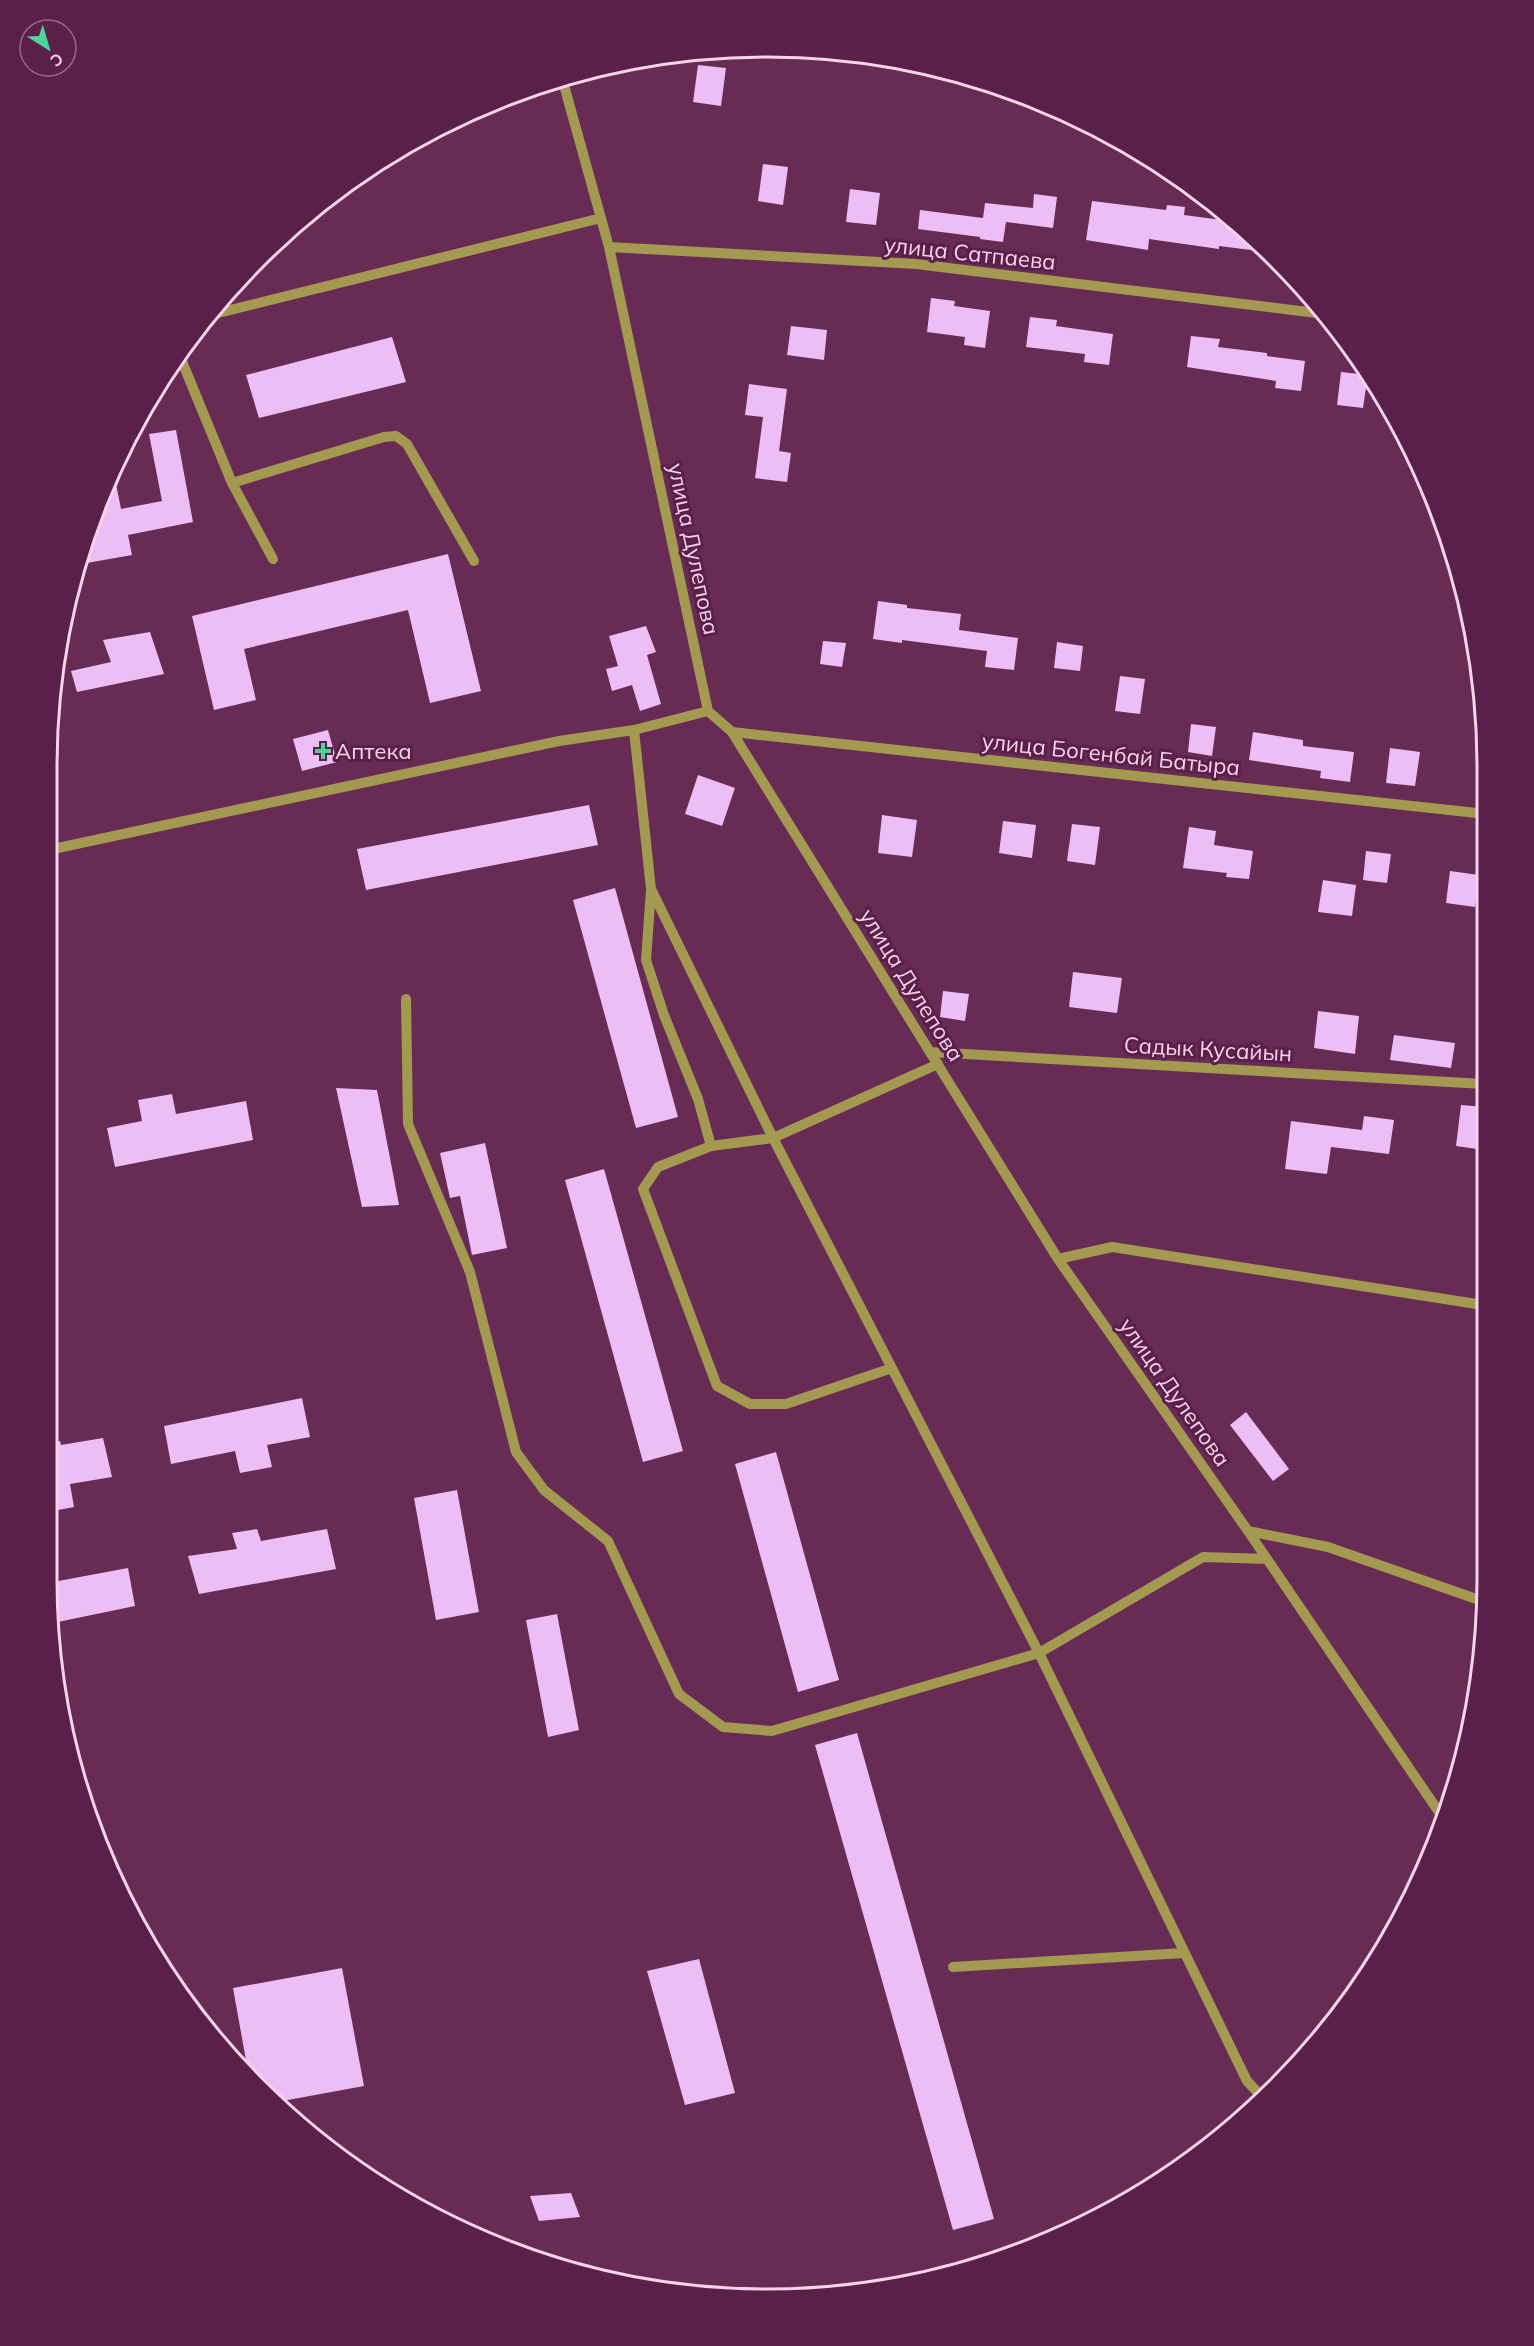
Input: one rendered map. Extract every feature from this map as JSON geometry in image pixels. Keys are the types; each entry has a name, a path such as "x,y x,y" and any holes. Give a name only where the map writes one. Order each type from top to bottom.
{"street":[{"name":"улица Дулепова","path":"564,87 609,247 708,711 732,732 1058,1259 1248,1531 1438,1810"},
{"path":"223,312 601,218"},
{"name":"улица Сатпаева","path":"609,247 916,264 1312,312"},
{"path":"183,364 232,483 273,559"},
{"path":"232,483 384,437 396,436 407,444 474,561"},
{"path":"57,848 559,741 634,730 708,711"},
{"path":"634,730 651,889 646,960 664,1015 698,1100 711,1146"},
{"name":"улица Богенбай Батыра","path":"732,732 1477,813"},
{"path":"651,889 773,1138 1039,1653 1247,2081 1257,2092"},
{"path":"406,999 408,1124 470,1272 516,1452 544,1490 608,1541 679,1694 723,1727 772,1731 1039,1653 1203,1557 1267,1559"},
{"name":"Садык Кусайын","path":"930,1052 1477,1084"},
{"path":"892,1368 786,1404 750,1404 717,1386 643,1189 658,1167 711,1146 773,1138 938,1064"},
{"path":"1058,1259 1112,1247 1477,1304"},
{"path":"1248,1531 1328,1547 1476,1599"},
{"path":"953,1967 1184,1953"}],"building":[{"path":"698,65 726,68 721,106 693,102"},
{"path":"763,164 788,167 783,205 758,201"},
{"path":"850,189 880,193 876,225 846,222"},
{"path":"1034,194 1057,197 1053,228 1006,222 1003,242 918,229 920,210 983,218 985,203 1033,208"},
{"path":"1092,201 1166,210 1167,205 1185,207 1184,215 1218,220 1253,250 1219,246 1219,249 1149,239 1148,250 1086,240"},
{"path":"931,298 955,301 954,306 990,311 985,348 964,345 965,337 927,332"},
{"path":"1030,317 1057,320 1056,326 1113,334 1109,365 1084,362 1085,354 1026,347"},
{"path":"791,326 827,330 824,360 787,355"},
{"path":"1191,336 1220,339 1218,347 1267,353 1267,356 1305,361 1301,391 1275,388 1276,381 1187,367"},
{"path":"392,337 406,382 259,418 246,375"},
{"path":"1341,372 1358,374 1366,387 1363,408 1337,405"},
{"path":"749,384 787,389 779,451 791,453 787,482 755,478 763,417 745,415"},
{"path":"176,430 193,522 128,535 132,555 87,563 116,484 121,509 162,501 149,434"},
{"path":"448,554 481,691 430,703 408,610 244,649 256,700 214,710 192,616"},
{"path":"878,601 907,605 907,608 961,614 959,630 1018,638 1014,670 985,667 987,651 902,640 902,643 873,639"},
{"path":"646,626 656,652 647,655 661,704 640,711 632,685 612,691 606,669 618,666 609,636"},
{"path":"150,632 164,674 77,692 71,671 111,662 103,640"},
{"path":"823,641 846,643 842,667 820,664"},
{"path":"1057,642 1083,646 1080,671 1054,668"},
{"path":"1120,676 1145,679 1140,714 1115,711"},
{"path":"1191,724 1216,727 1212,756 1188,752"},
{"path":"328,730 337,762 302,771 293,739"},
{"path":"1253,732 1303,740 1303,746 1354,752 1350,782 1320,778 1321,771 1249,760"},
{"path":"1390,748 1420,752 1415,786 1386,783"},
{"path":"698,775 735,788 722,826 685,814"},
{"path":"589,805 598,845 366,890 357,849"},
{"path":"882,815 917,820 912,857 878,853"},
{"path":"1003,821 1036,825 1032,858 999,853"},
{"path":"1072,824 1100,827 1095,865 1067,861"},
{"path":"1189,827 1216,831 1214,845 1253,851 1249,879 1226,877 1227,873 1183,868"},
{"path":"1366,851 1391,854 1387,883 1363,880"},
{"path":"1450,871 1477,875 1475,907 1446,903"},
{"path":"1323,880 1356,885 1352,916 1318,912"},
{"path":"615,888 678,1117 636,1128 573,900"},
{"path":"1073,972 1122,978 1117,1013 1069,1007"},
{"path":"943,991 969,994 965,1021 940,1017"},
{"path":"1318,1011 1359,1016 1355,1054 1314,1048"},
{"path":"1394,1035 1455,1043 1451,1068 1390,1060"},
{"path":"336,1088 377,1090 399,1205 362,1207"},
{"path":"172,1094 176,1114 246,1101 253,1140 115,1167 107,1128 142,1121 138,1100"},
{"path":"1461,1105 1477,1106 1477,1149 1456,1146"},
{"path":"1364,1116 1394,1120 1389,1154 1331,1147 1327,1174 1285,1169 1291,1121 1362,1130"},
{"path":"485,1143 507,1248 472,1255 460,1196 450,1198 440,1153"},
{"path":"604,1169 683,1451 643,1462 565,1180"},
{"path":"302,1398 310,1437 267,1445 272,1467 240,1473 235,1451 171,1464 164,1426"},
{"path":"1246,1412 1289,1469 1273,1481 1230,1425"},
{"path":"103,1438 112,1477 70,1484 74,1507 57,1510 57,1441 60,1441 61,1445"},
{"path":"776,1452 839,1680 798,1692 735,1464"},
{"path":"457,1490 479,1612 436,1620 414,1498"},
{"path":"257,1529 261,1541 327,1529 336,1569 199,1594 188,1556 237,1549 232,1533"},
{"path":"128,1568 135,1606 59,1622 57,1581"},
{"path":"557,1614 579,1730 548,1737 526,1620"},
{"path":"857,1733 994,2219 953,2230 815,1745"},
{"path":"699,1959 735,2093 685,2105 647,1971"},
{"path":"342,1968 364,2086 286,2100 246,2061 233,1988"},
{"path":"571,2193 580,2217 539,2221 530,2196"}],"place":[{"name":"Аптека","path":"323,751"}]}
